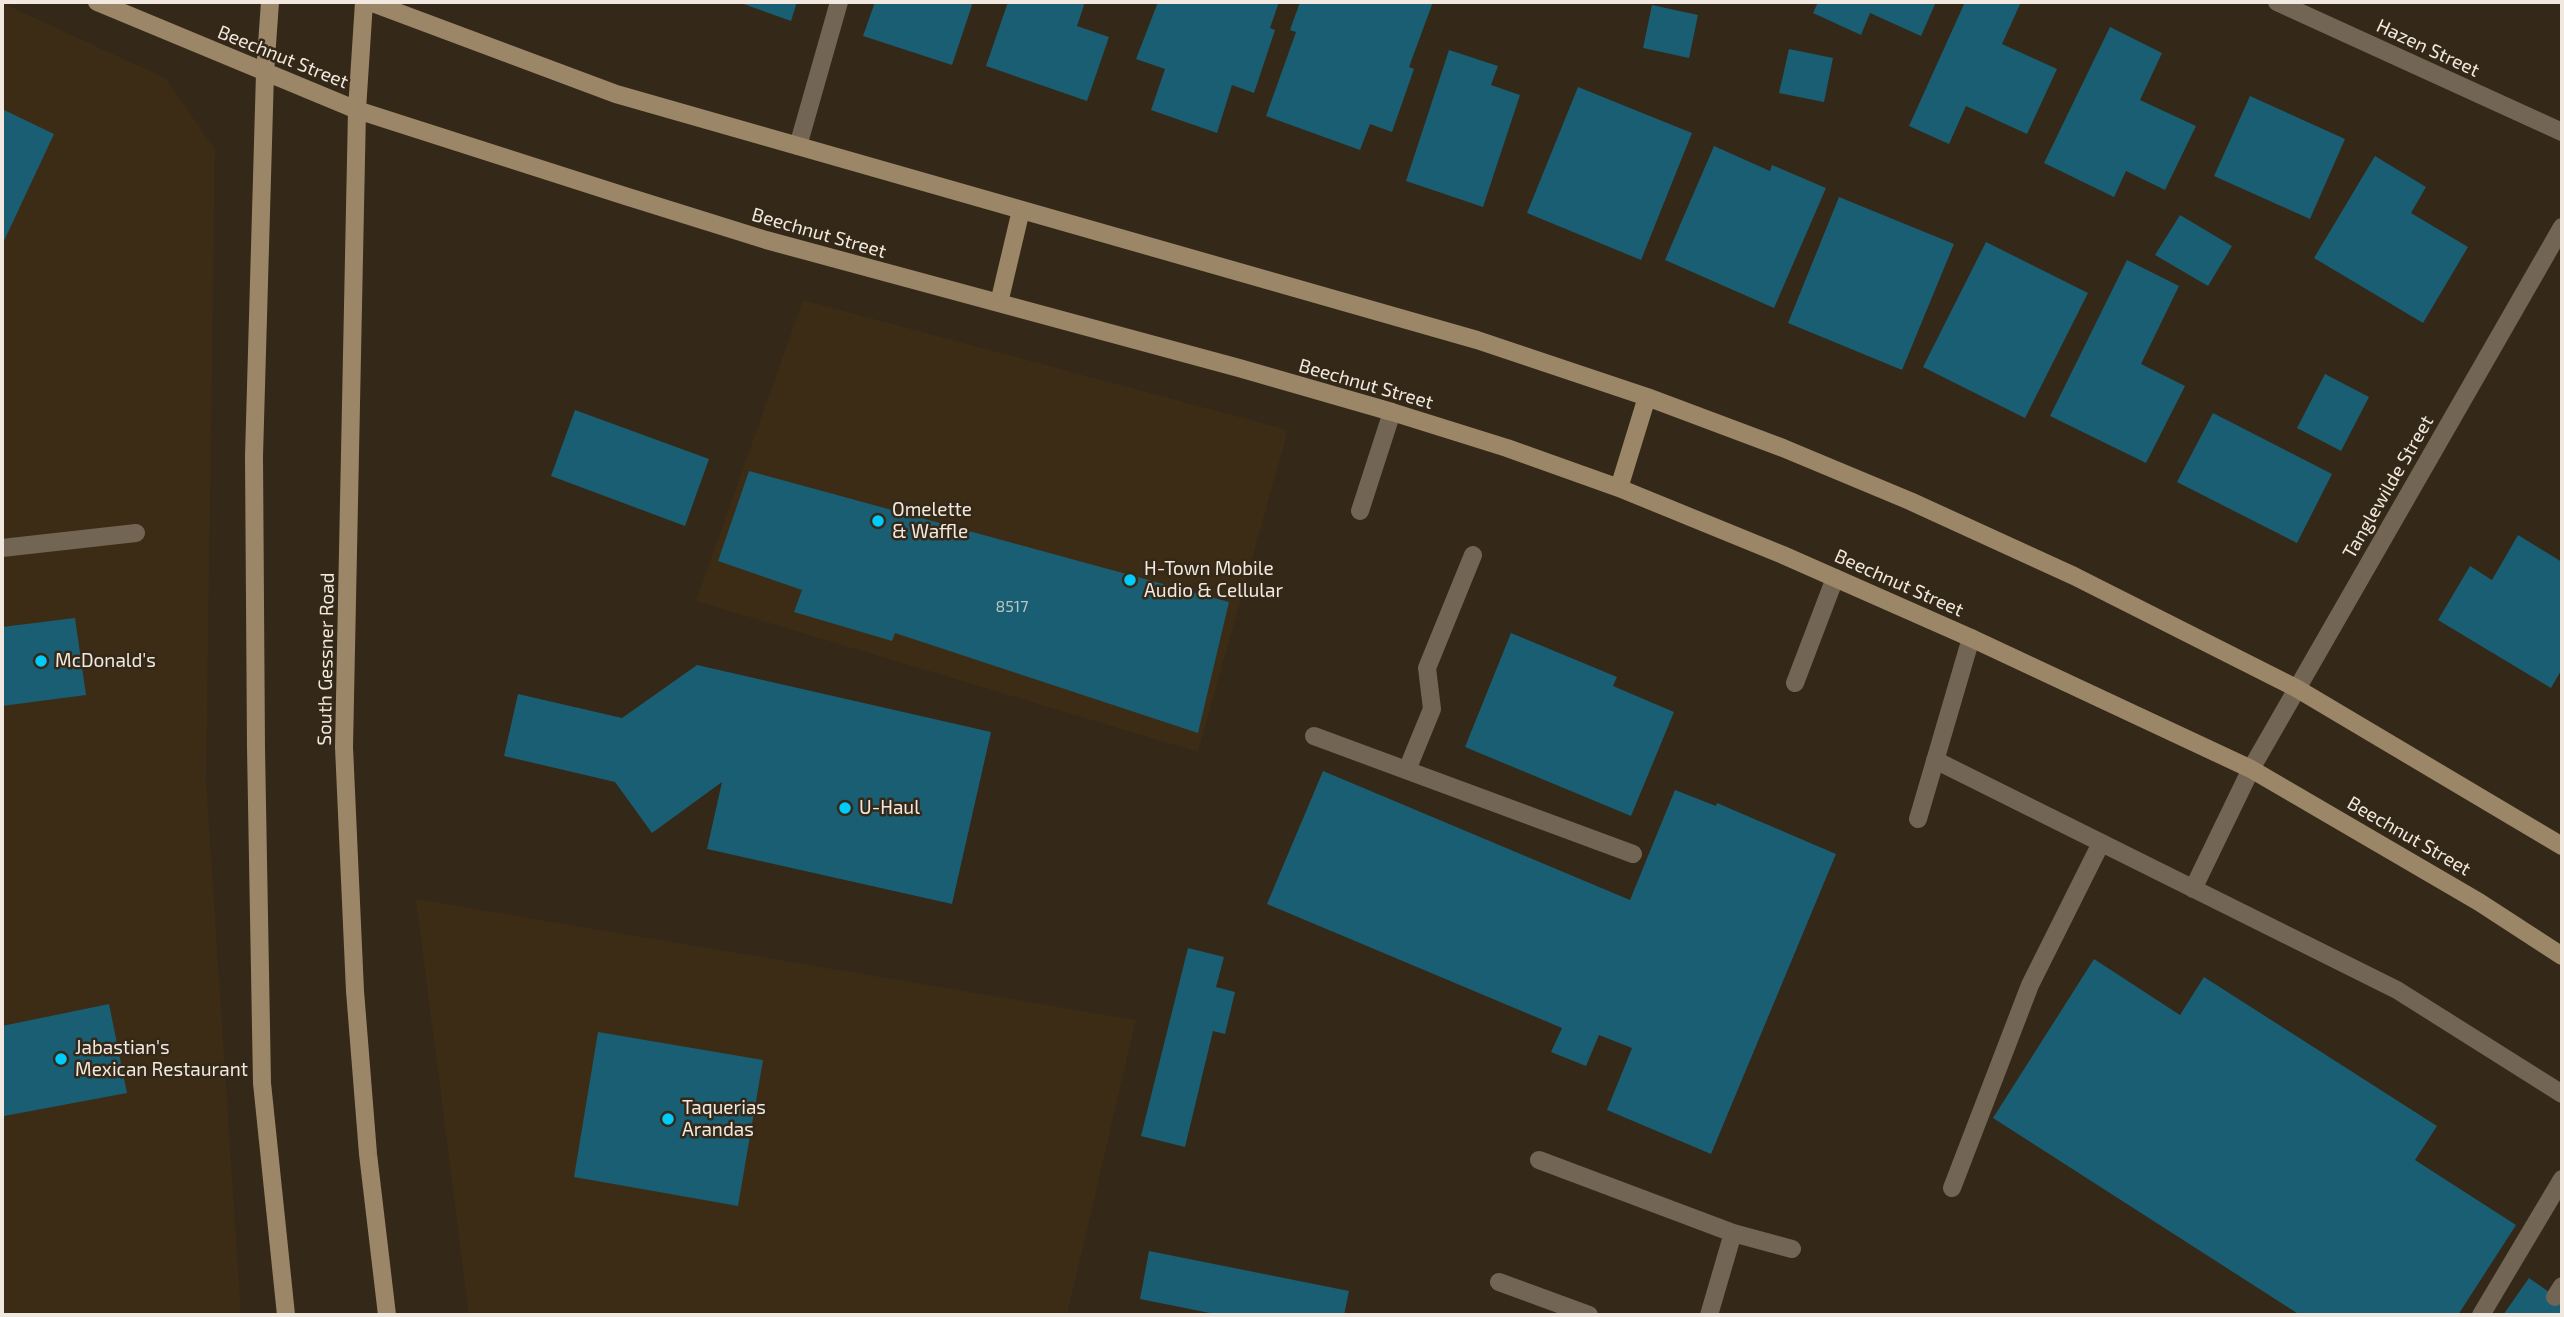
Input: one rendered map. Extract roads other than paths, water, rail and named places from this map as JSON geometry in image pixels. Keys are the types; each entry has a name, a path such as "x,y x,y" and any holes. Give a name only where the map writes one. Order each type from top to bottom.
{"main road":[{"name":"Beechnut Street","path":"97,2 357,110 765,240 1392,412 1507,448 1619,488 1971,638 2251,769 2479,902 2562,956"},
{"path":"270,2 265,73 254,456 256,776 262,1083 286,1315"},
{"name":"South Gessner Road","path":"364,2 357,110 344,747 355,991 368,1154 387,1315"},
{"path":"370,2 616,94 1477,340 1647,397 1783,448 1910,501 2074,576 2296,688 2562,846"},
{"path":"999,303 1021,210"},
{"path":"1619,488 1647,397"}],"street":[{"path":"798,146 839,2"},
{"name":"Hazen Street","path":"2277,2 2562,132"},
{"name":"Tanglewilde Street","path":"2193,888 2251,769 2296,688 2562,227"},
{"path":"1360,511 1392,412"},
{"path":"2,548 136,533"},
{"path":"1407,771 1432,709 1427,668 1473,555"},
{"path":"1795,683 1835,578"},
{"path":"1918,818 1971,638"},
{"path":"1314,736 1633,854"},
{"path":"1935,760 2397,990 2562,1094"},
{"path":"1952,1188 2030,985 2101,843"},
{"path":"1539,1160 1733,1233 1792,1249"},
{"path":"2481,1315 2562,1179"},
{"path":"1709,1315 1733,1233"},
{"path":"1499,1282 1589,1315"}],"place":[{"name":"Omelette & Waffle","path":"878,521"},
{"name":"H-Town Mobile Audio & Cellular","path":"1130,580"},
{"name":"McDonald's","path":"41,661"},
{"name":"U-Haul","path":"845,808"},
{"name":"Jabastian's Mexican Restaurant","path":"61,1059"},
{"name":"Taquerias Arandas","path":"668,1119"}]}
